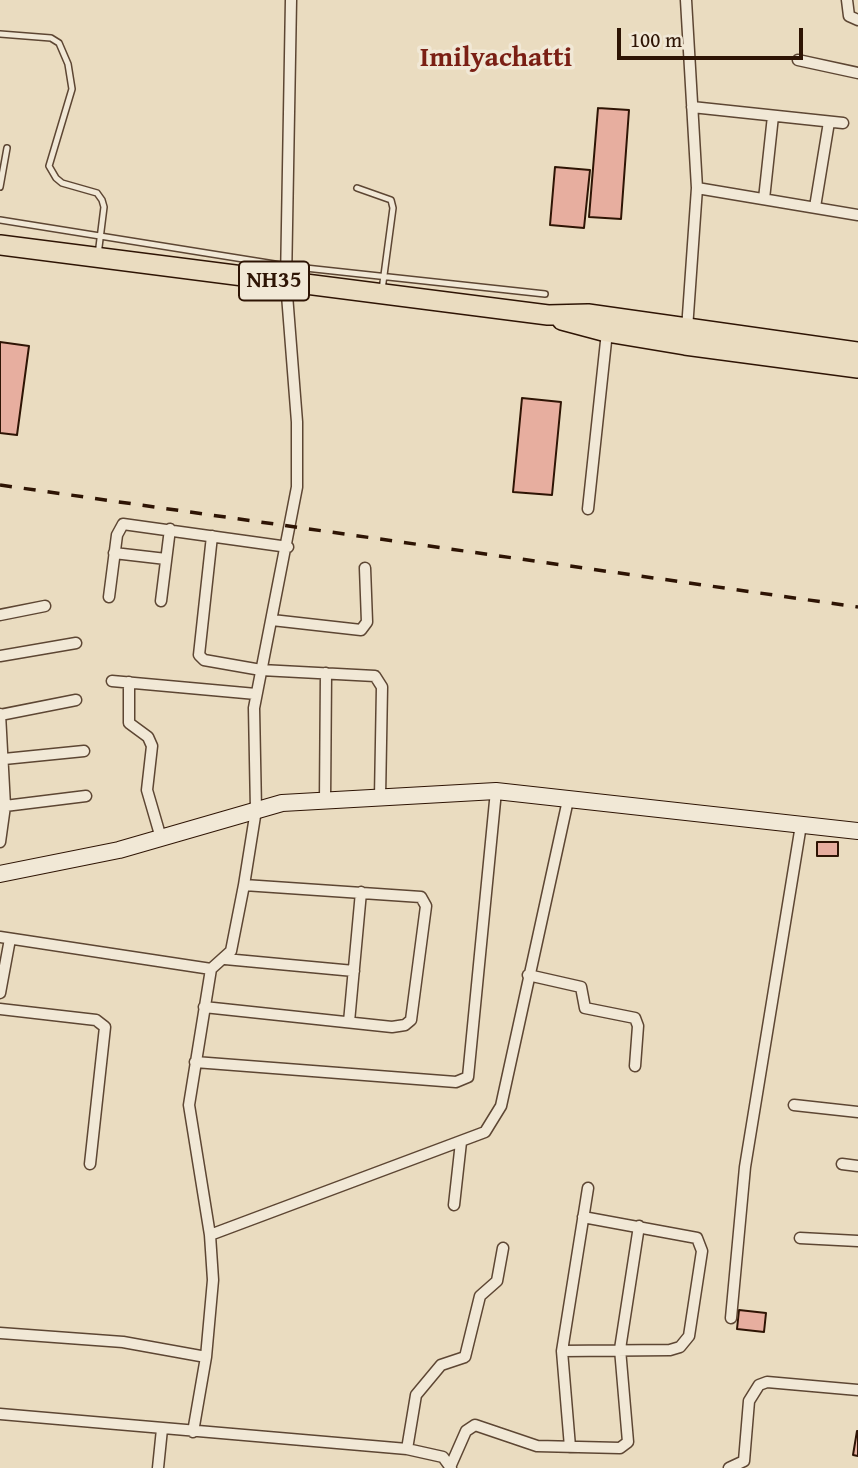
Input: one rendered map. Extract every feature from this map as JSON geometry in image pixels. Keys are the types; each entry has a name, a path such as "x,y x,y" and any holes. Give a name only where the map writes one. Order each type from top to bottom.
{"highway":[{"name":"NH35","path":"1,248 383,285 548,316 607,332 858,368"},
{"name":"NH35","path":"548,316 588,314 858,352"}],"street":[{"path":"0,993 5,938 211,969 225,960 232,951 256,810 254,708 288,547 297,487 297,422 286,274 291,0"},
{"path":"686,0 697,188 687,329"},
{"path":"847,0 849,16 858,20"},
{"path":"798,60 858,72"},
{"path":"692,107 843,124"},
{"path":"764,199 773,116"},
{"path":"814,207 829,122"},
{"path":"697,188 858,215"},
{"path":"588,509 607,332"},
{"path":"109,597 118,528 123,524 288,547"},
{"path":"161,601 170,529"},
{"path":"212,536 199,655 204,660 261,670 375,676 380,681 380,797"},
{"path":"114,553 166,559"},
{"path":"272,620 361,630 367,622 365,568"},
{"path":"0,615 45,606"},
{"path":"0,656 76,643"},
{"path":"325,801 326,673"},
{"path":"112,681 256,694"},
{"path":"129,682 129,723 148,737 152,746 148,790 161,838"},
{"path":"0,842 5,806 0,714 76,700"},
{"path":"4,759 84,751"},
{"path":"195,1062 456,1082 468,1077 496,791"},
{"path":"0,874 161,838 282,803 496,791 858,831"},
{"path":"5,806 86,796"},
{"path":"210,1235 485,1132 501,1106 568,800"},
{"path":"731,1318 745,1167 801,825"},
{"path":"204,1007 392,1027 405,1025 411,1020 426,906 421,897 244,885"},
{"path":"349,1022 361,892"},
{"path":"225,960 354,971"},
{"path":"193,1432 206,1357 212,1280 210,1235 189,1105 211,969"},
{"path":"528,975 581,987 583,1004 589,1009 635,1018 638,1026 635,1066"},
{"path":"0,1009 96,1020 105,1027 90,1164"},
{"path":"794,1105 858,1112"},
{"path":"454,1205 461,1142"},
{"path":"842,1164 858,1167"},
{"path":"570,1447 561,1376 562,1351 588,1188"},
{"path":"562,1351 670,1350 686,1342 702,1251 697,1238 690,1235 583,1217"},
{"path":"0,1414 407,1449 443,1457 451,1467 466,1432 475,1425 537,1446 620,1448 628,1442 620,1349 639,1226"},
{"path":"800,1238 858,1241"},
{"path":"407,1449 416,1395 441,1365 465,1357 480,1296 497,1281 503,1248"},
{"path":"0,1333 85,1338 206,1357"},
{"path":"729,1468 744,1461 749,1401 759,1385 767,1382 858,1390"},
{"path":"158,1468 162,1429"}],"lane":[{"path":"0,34 42,36 58,43 68,64 72,89 49,166 55,178 62,183 97,194 102,200 104,207 97,259"},
{"path":"0,187 7,148"},
{"path":"358,188 391,200 393,208 383,285 545,294"},
{"path":"0,219 101,236 286,274"}],"building":[{"path":"598,108 629,110 621,219 589,217"},
{"path":"555,167 590,170 584,228 550,225"},
{"path":"0,342 29,346 17,435 0,433"},
{"path":"522,398 561,402 552,495 513,492"},
{"path":"817,842 838,842 838,856 817,856"},
{"path":"739,1310 766,1313 764,1332 737,1329"},
{"path":"858,1431 858,1456 853,1455"}],"railway":[{"path":"0,485 858,607"}],"district":[{"name":"Imilyachatti","path":"496,59"}]}
